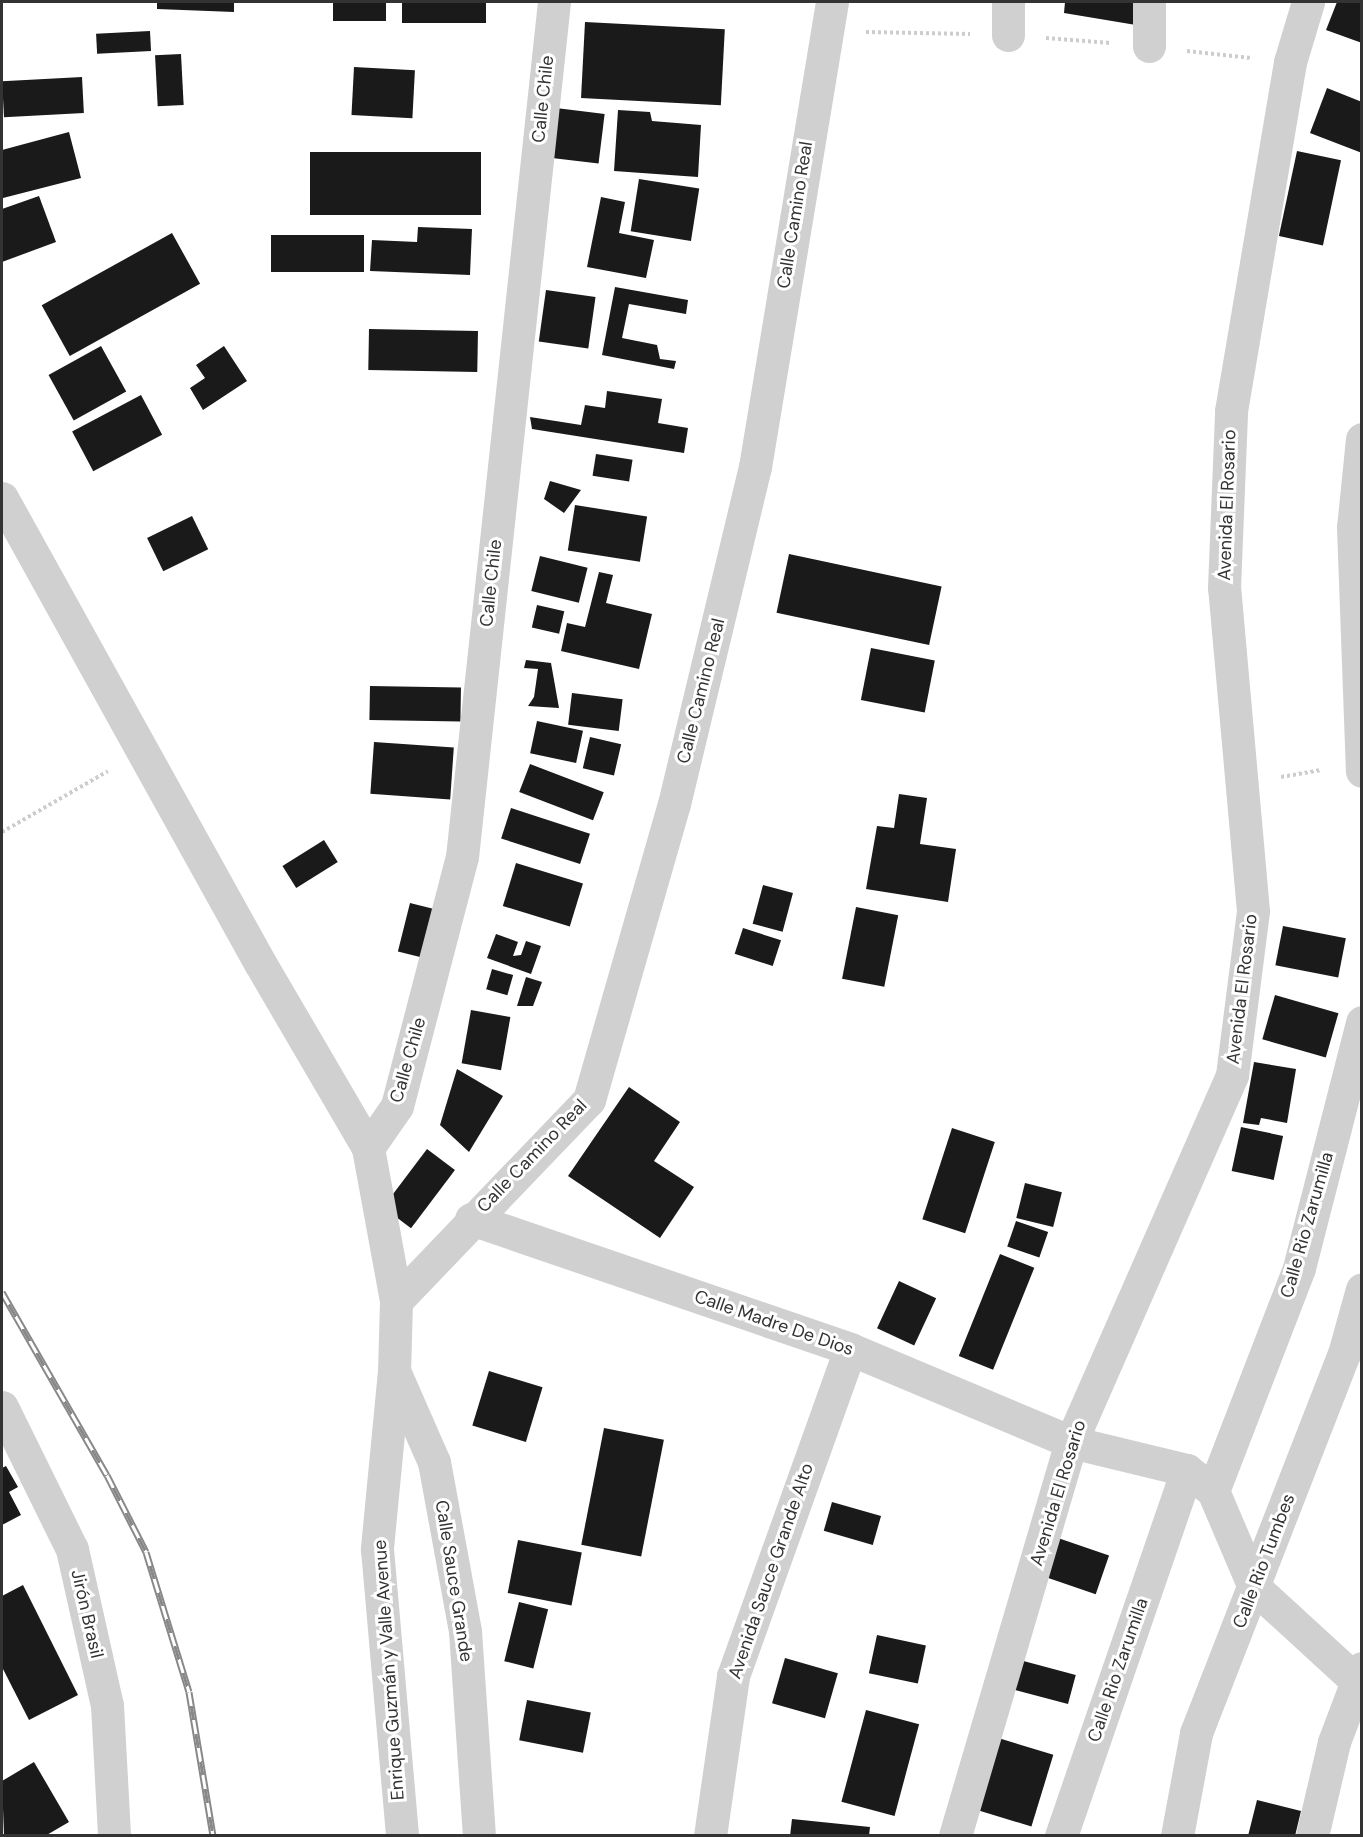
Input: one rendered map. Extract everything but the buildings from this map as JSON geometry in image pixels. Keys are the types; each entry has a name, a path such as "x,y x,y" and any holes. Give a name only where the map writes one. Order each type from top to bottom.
{"street":[{"name":"Calle Chile","path":"368,1148 397,1107 462,858 554,2"},
{"path":"1008,2 1008,35"},
{"path":"1149,2 1149,46"},
{"name":"Avenida El Rosario","path":"955,1836 1071,1442 1232,1075 1253,911 1239,784 1224,588 1231,411 1290,62 1308,2"},
{"name":"Calle Camino Real","path":"396,1301 471,1219 589,1100 674,804 754,467 828,16"},
{"path":"1361,767 1353,527 1362,439"},
{"name":"Enrique Guzmán y Valle Avenue","path":"2,498 260,963 368,1148 396,1301 394,1371 377,1549 402,1836"},
{"name":"Calle Rio Zarumilla","path":"1213,1491 1299,1268 1362,1022"},
{"name":"Calle Madre De Dios","path":"471,1219 850,1349 1071,1442 1187,1470"},
{"name":"Calle Rio Tumbes","path":"1177,1836 1196,1733 1344,1354 1362,1289"},
{"name":"Avenida Sauce Grande Alto","path":"711,1836 733,1676 850,1349"},
{"name":"Calle Sauce Grande","path":"394,1371 434,1462 465,1631 479,1836"},
{"name":"Jirón Brasil","path":"2,1407 72,1549 107,1705 114,1836"},
{"path":"1187,1470 1213,1491 1254,1587 1360,1679 1334,1742 1312,1836"},
{"name":"Calle Rio Zarumilla","path":"1061,1836 1187,1470"}],"path":[{"path":"828,16 1008,35 1149,46 1290,62"},
{"path":"1239,784 1361,767"},
{"path":"2,832 90,782"}],"railway":[{"path":"2,1292 107,1475 146,1552 189,1692 213,1836"}]}
